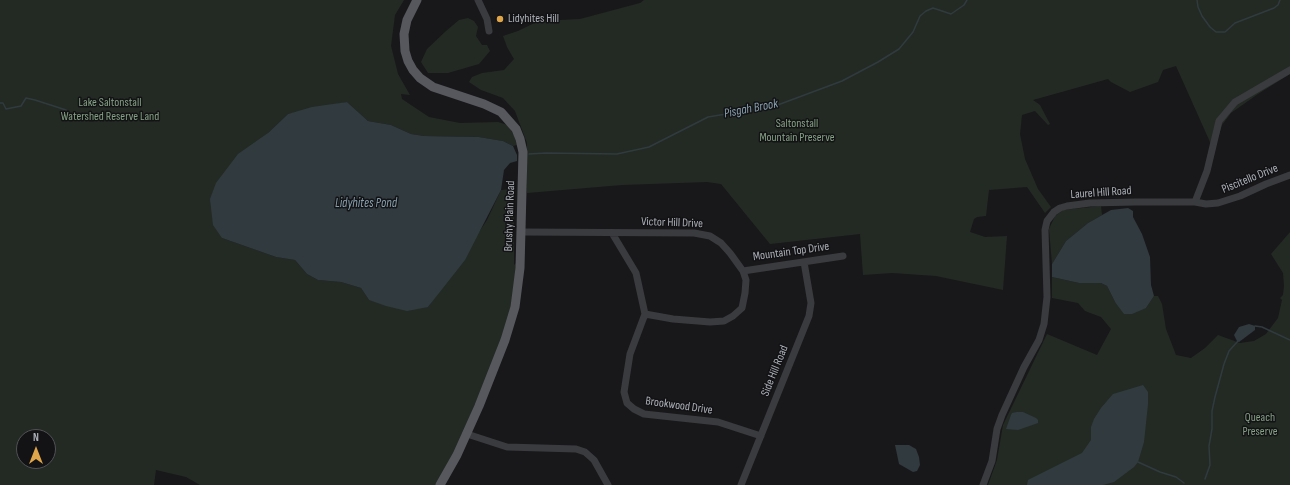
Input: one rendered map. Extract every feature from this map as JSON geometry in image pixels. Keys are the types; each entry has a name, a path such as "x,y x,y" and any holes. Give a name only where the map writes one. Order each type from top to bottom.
{"main road":[{"name":"Brushy Plain Road","path":"417,0 408,16 404,34 405,51 413,70 420,78 432,87 494,108 508,119 518,133 523,152 520,268 514,309 505,340 467,434 451,467 440,485"}],"street":[{"path":"478,0 487,19 489,31"},
{"path":"1195,202 1207,171 1219,121 1234,102 1290,70"},
{"name":"Piscitello Drive","path":"1195,202 1206,204 1218,203 1233,199 1290,175"},
{"name":"Laurel Hill Road","path":"983,485 992,461 997,429 1002,415 1024,367 1039,340 1044,324 1047,303 1045,230 1050,216 1060,208 1090,203 1195,202"},
{"path":"522,232 612,233 636,273 645,314 673,319 710,322 724,321 733,316 742,308 746,280 743,271"},
{"name":"Victor Hill Drive","path":"612,233 694,233 710,236 726,248 743,271"},
{"name":"Mountain Top Drive","path":"743,271 843,256"},
{"name":"Side Hill Road","path":"741,485 809,316 811,303 804,262"},
{"name":"Brookwood Drive","path":"645,314 630,354 624,392 627,403 634,409 644,414 718,422 761,436"},
{"path":"467,434 507,447 576,449 584,452 594,460 608,485"}],"green space":[{"name":"Lake Saltonstall Watershed Reserve Land","path":"0,0 404,0 395,15 391,46 398,74 410,95 401,94 402,99 429,117 460,123 498,122 508,125 514,135 517,145 513,146 503,141 479,137 424,136 411,134 391,125 368,121 347,102 288,114 268,133 222,238 276,257 295,260 307,274 318,280 341,282 361,288 369,300 428,307 487,220 501,190 512,189 514,203 514,265 517,262 511,309 501,341 453,458 436,485 200,485 186,477 156,470 154,485 0,485"},
{"name":"Saltonstall Mountain Preserve","path":"644,0 1290,0 1290,74 1231,113 1222,125 1214,151 1176,66 1163,70 1158,82 1130,92 1108,79 1033,100 1040,105 1050,124 1048,125 1035,111 1022,115 1020,134 1025,159 1038,189 1051,207 1045,213 1027,187 989,190 986,216 977,217 974,219 970,232 985,237 1007,236 1003,290 936,276 892,273 863,275 860,234 770,244 721,184 707,182 622,185 527,193 527,143 515,111 503,98 481,90 469,82 472,77 482,73 504,70 514,59 503,36 518,31 553,14 560,20 580,19 640,3"},
{"path":"468,18 474,21 478,27 476,36 482,45 487,45 490,51 479,64 448,73 428,73 421,62 427,49 459,20"},
{"path":"1101,206 1102,215 1088,223 1066,241 1052,264 1049,229 1055,216 1063,210"},
{"name":"Queach Preserve","path":"1290,232 1290,485 988,485 997,460 1003,425 1047,334 1097,355 1111,329 1101,317 1085,311 1078,303 1052,298 1052,277 1079,283 1101,283 1107,286 1115,302 1146,308 1154,296 1158,296 1162,304 1166,329 1176,355 1191,358 1205,348 1218,335 1240,343 1254,341 1266,334 1278,318 1282,300 1280,298 1283,295 1284,286 1283,273 1271,254"}],"water":[{"name":"Lidyhites Pond","path":"347,102 368,121 391,125 411,134 424,136 479,137 503,141 513,146 517,155 517,161 510,163 504,170 501,190 465,260 428,307 407,311 369,300 361,288 341,282 318,280 307,274 295,260 276,257 222,238 213,225 210,199 216,183 238,154 268,133 288,114 312,107"},
{"path":"1128,208 1133,211 1133,217 1142,234 1150,257 1151,285 1154,296 1146,308 1132,314 1124,314 1115,302 1107,286 1101,283 1079,283 1052,277 1052,264 1066,241 1088,223 1111,210"},
{"path":"1249,324 1255,326 1255,330 1239,342 1237,341 1234,335 1239,327"},
{"path":"1143,385 1148,392 1144,442 1138,462 1134,467 1114,482 1103,485 1027,485 1028,480 1082,453 1091,440 1091,427 1094,419 1113,394"},
{"path":"1023,412 1036,418 1038,423 1018,430 1006,429 1012,413"},
{"path":"895,445 909,445 916,449 920,465 917,471 913,472 899,464"}],"waterway":[{"name":"Pisgah Brook","path":"529,154 617,154 649,147 708,117 775,106 842,81 878,62 899,49 913,32 920,16 926,11 933,8 951,14 964,5 967,0"},
{"name":"Pisgah Brook","path":"1197,0 1202,16 1210,27 1216,32 1225,32 1235,23 1274,8 1278,5 1280,0"},
{"path":"0,103 3,103 6,109 21,106 26,98 66,110"},
{"path":"1255,326 1262,327 1290,340"},
{"path":"1205,479 1210,465 1209,446 1212,429 1212,411 1215,397 1229,351 1238,341"},
{"path":"1138,462 1160,472 1176,477 1184,483"}],"place":[{"name":"Lidyhites Hill","path":"500,19"}]}
